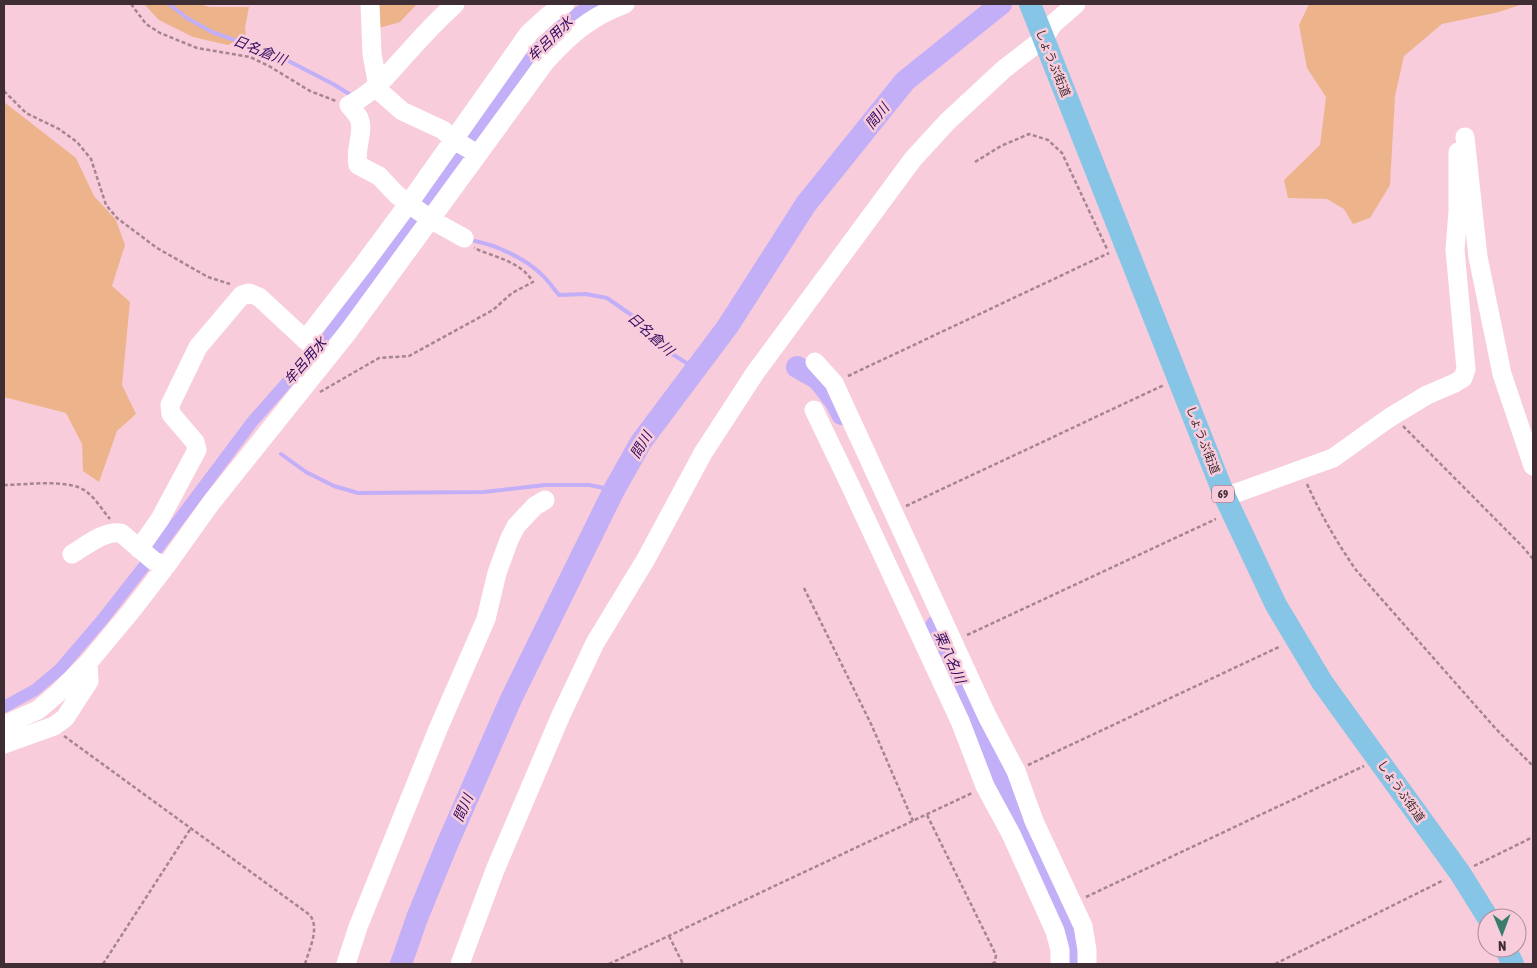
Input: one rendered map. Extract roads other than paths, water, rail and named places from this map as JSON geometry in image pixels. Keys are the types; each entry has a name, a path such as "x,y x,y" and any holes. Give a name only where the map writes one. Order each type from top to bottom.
{"main road":[{"name":"しょうぶ街道","path":"1030,4 1228,504 1276,605 1322,682 1378,757 1460,873 1482,908"}],"street":[{"path":"370,4 372,54 377,81 376,88"},
{"path":"455,4 433,24 376,88 349,105 360,119 361,130 356,157 358,165 379,176 397,195 464,238"},
{"path":"150,557 211,503 300,392 315,349 363,265 419,210 464,146 529,33 549,15 566,4"},
{"path":"315,349 348,332 419,210 464,146 571,35 588,22 625,4"},
{"path":"460,964 495,870 561,714 595,642 646,559 703,453 756,373 913,159 947,122 1041,32 1076,4"},
{"path":"376,88 402,111 443,130 464,146"},
{"path":"1228,504 1300,469 1332,458 1389,418 1427,395 1462,378 1466,369 1455,250 1458,211 1458,152 1466,144 1478,257 1502,374 1533,466"},
{"path":"4,725 38,710 58,694 88,663 150,557 160,519 197,450 195,442 171,414 170,405 198,347 242,295 249,293 259,297 315,349"},
{"path":"815,362 834,383 952,642 987,716 1016,771 1034,821 1083,926 1087,964"},
{"path":"814,410 960,721 985,786 1011,834 1055,931 1060,950 1060,964"},
{"path":"346,964 358,927 438,729 486,618 497,573 509,540 516,526 535,506 545,500"},
{"path":"72,554 107,534 116,532 121,533 150,557"},
{"path":"4,744 54,726 65,718 89,681 88,663"}],"waterway":[{"name":"日名倉川","path":"169,4 187,18 212,32 277,55 351,95"},
{"name":"牟呂用水","path":"4,707 35,690 60,669 102,620 252,422 328,336 527,61 569,18 594,4"},
{"name":"間川","path":"401,964 417,918 446,847 511,699 614,490 641,442 728,326 806,204 905,81 1001,4"},
{"name":"日名倉川","path":"475,241 501,249 535,268 559,295 586,294 607,298 640,321 669,352 696,369"},
{"name":"栗八名川","path":"797,367 818,379 836,402 842,414"},
{"path":"281,454 306,472 334,486 358,493 484,492 545,485 589,485 614,490"},
{"name":"栗八名川","path":"936,626 1062,910 1072,937 1073,964"}]}
